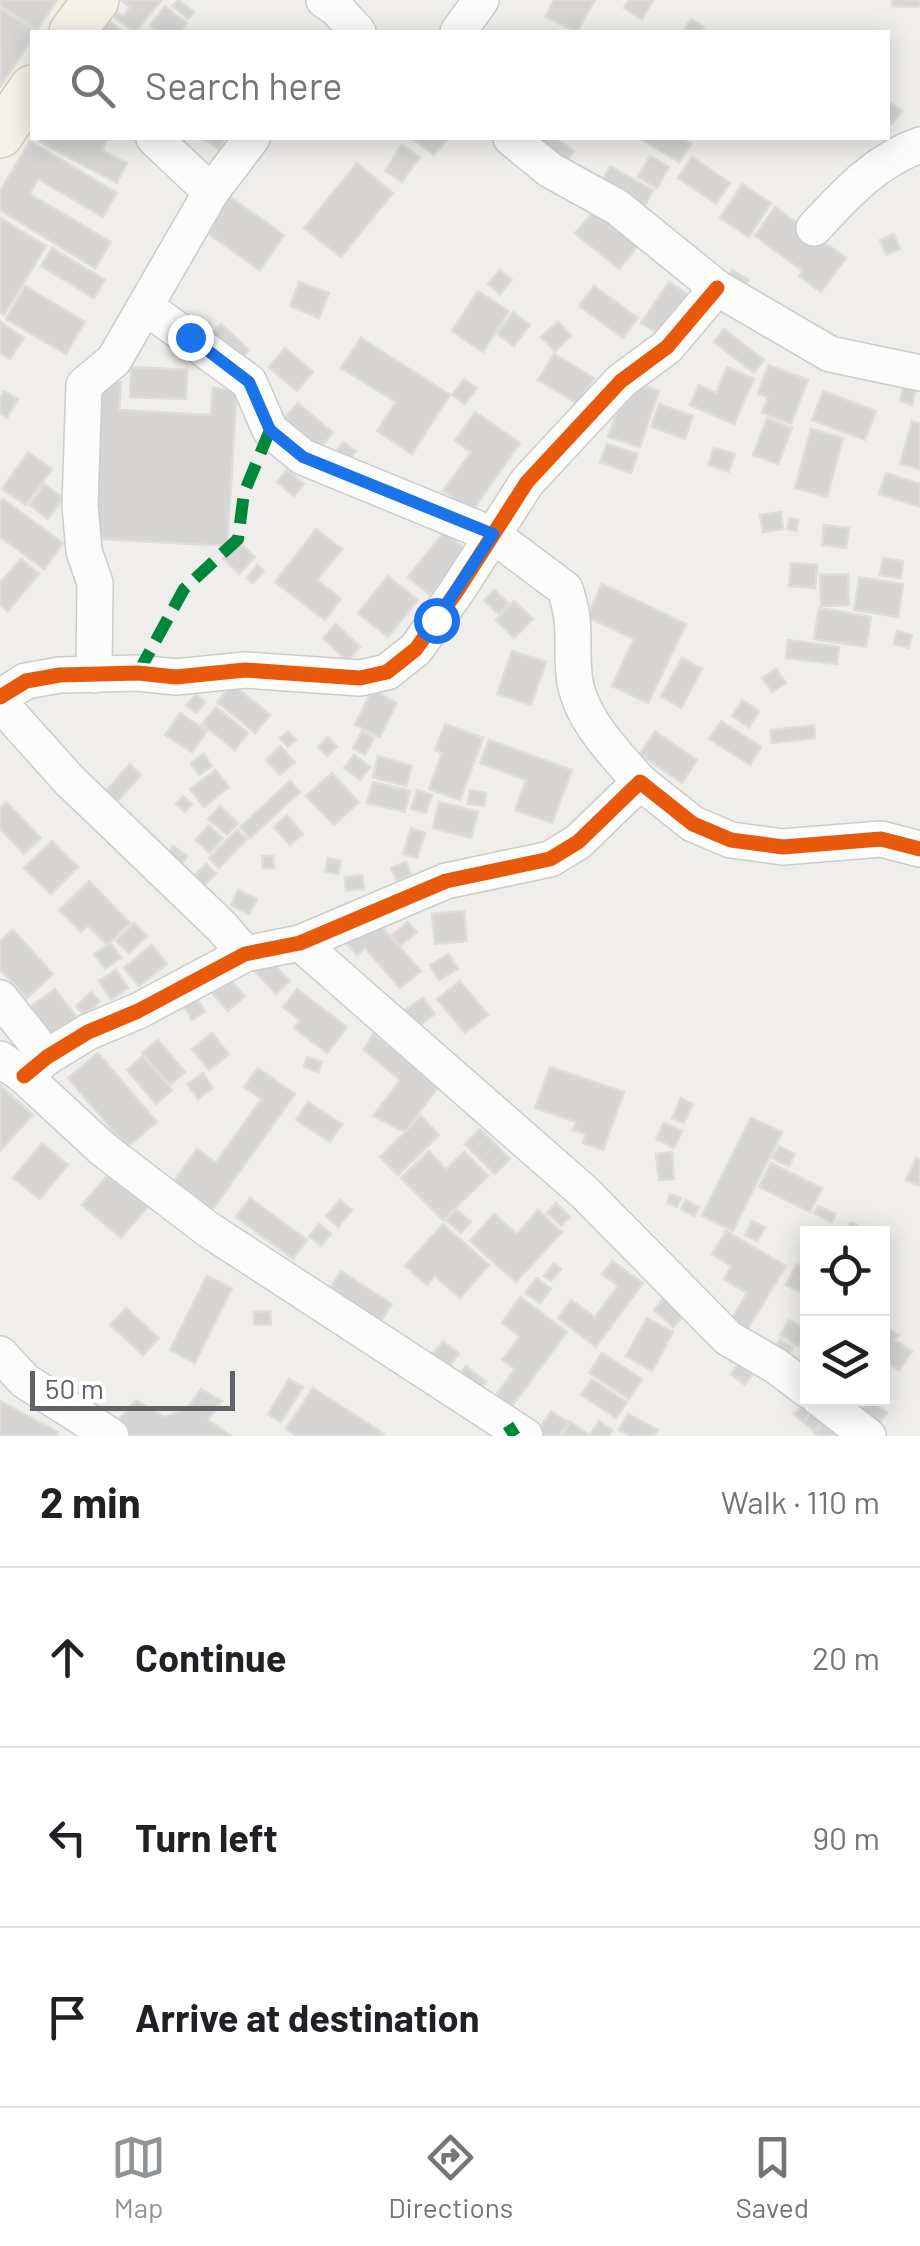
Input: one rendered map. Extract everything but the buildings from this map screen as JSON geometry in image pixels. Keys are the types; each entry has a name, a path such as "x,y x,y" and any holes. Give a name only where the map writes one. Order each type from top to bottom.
{"main road":[{"path":"74,30 96,0"},
{"path":"0,135 30,91"}],"street":[{"path":"459,30 480,0"},
{"path":"156,140 211,192"},
{"path":"94,675 95,583 84,551 80,506 84,385 114,360 211,192 250,140"},
{"path":"513,140 550,170 617,207 717,288 830,354 920,373"},
{"path":"814,228 856,183 894,154 920,145"},
{"path":"245,954 222,927 68,780 0,700 26,681 60,675 138,672 176,677 244,670 360,678 388,672 416,648 527,482 621,382 667,348 717,288"},
{"path":"146,307 249,382 270,430 303,457 493,534 565,589 575,632 574,675 586,715 640,782 693,824 731,840 783,847 881,840 920,849"},
{"path":"24,1064 245,954 300,943 446,881 550,859 578,842 640,782"},
{"path":"300,943 584,1192 728,1338 800,1385"},
{"path":"0,998 24,1064 104,1150 209,1230 526,1436"},
{"path":"3,1366 110,1436"},
{"path":"829,1406 868,1436"}],"marked path":[{"path":"138,673 184,589 238,539 244,493 270,430"},
{"path":"508,1425 515,1436"}],"cycle path":[{"path":"0,697 26,681 60,675 138,673 176,677 245,670 360,678 387,672 416,649 527,482 621,381 667,347 717,288"},
{"path":"24,1076 88,1032 138,1011 245,954 300,943 446,881 550,859 578,842 640,782 693,824 731,840 783,847 881,839 920,849"}],"route":[{"path":"190,337 249,382 270,430 303,457 493,534 436,620"}]}
